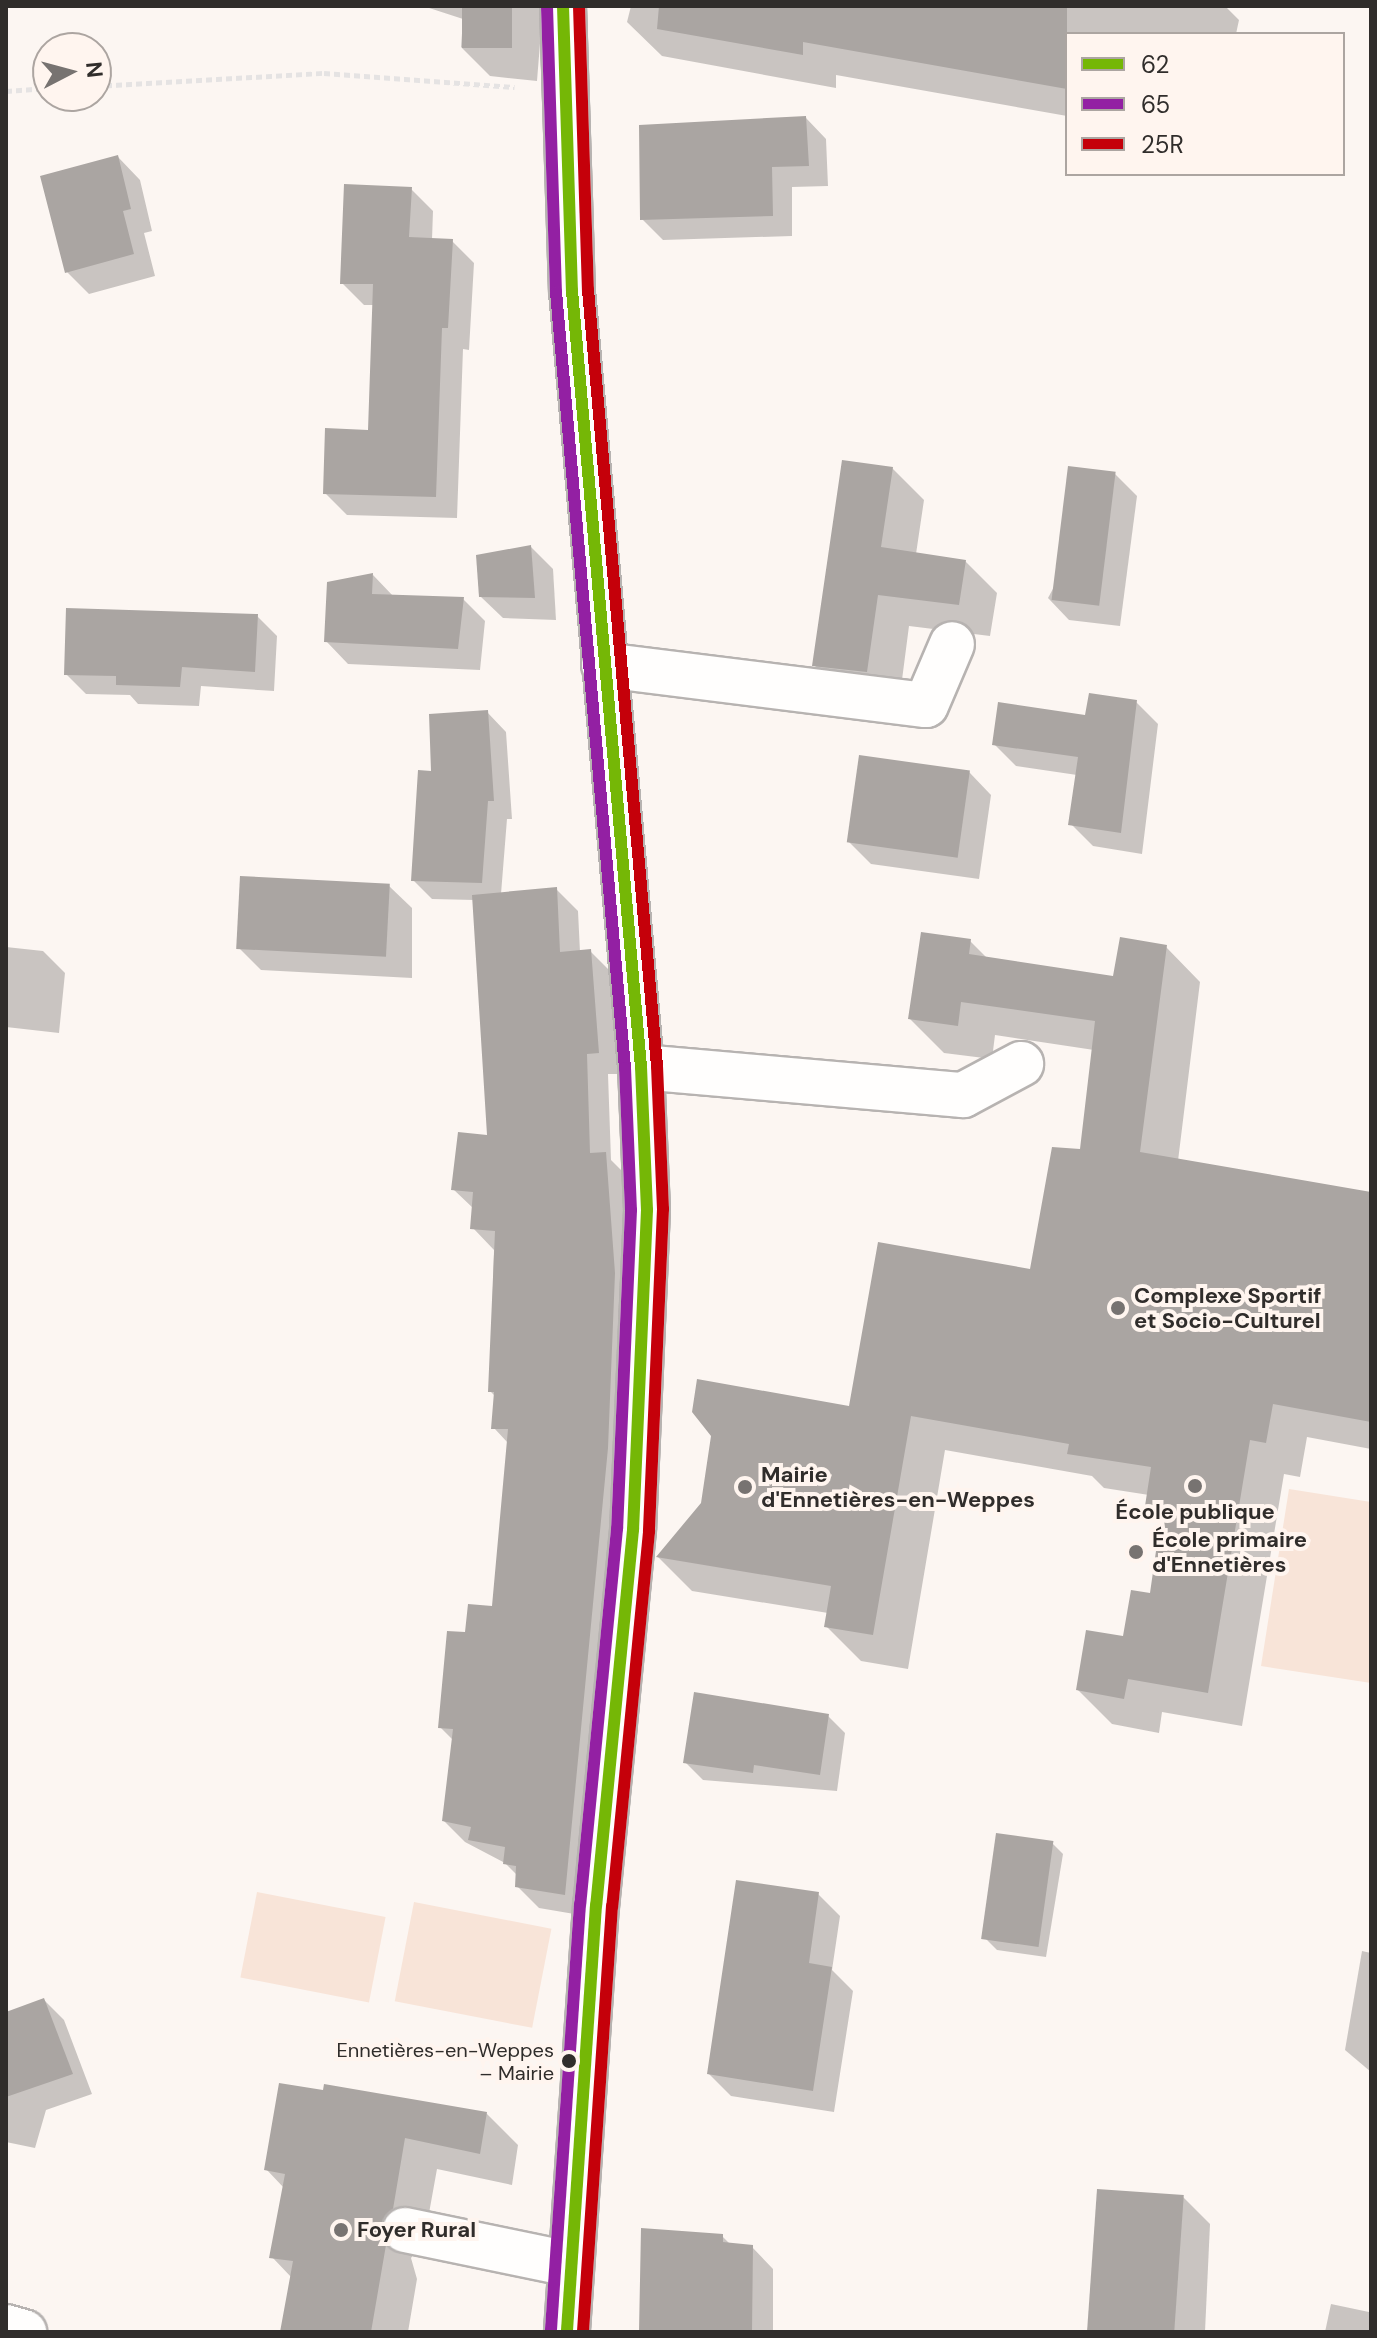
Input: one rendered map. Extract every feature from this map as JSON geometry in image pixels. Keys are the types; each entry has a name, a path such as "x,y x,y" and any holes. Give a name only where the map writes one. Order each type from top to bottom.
{"street":[{"path":"563,6 563,91 572,291 641,1067 647,1254 640,1428 569,2264 567,2332"},
{"path":"604,665 926,705 952,644"},
{"path":"641,1067 963,1095 1021,1064"},
{"path":"405,2230 569,2264"},
{"path":"6,2327 24,2332"}],"path":[{"path":"112,85 324,73 563,91"},
{"path":"6,91 32,89"}],"shaded area":[{"path":"1289,1489 1371,1502 1371,1683 1261,1666"},
{"path":"257,1892 386,1917 369,2002 240,1977"},
{"path":"414,1902 551,1929 532,2028 395,2001"}],"building":[{"path":"462,6 512,6 512,48 462,48"},
{"path":"659,6 1067,6 1065,89 803,42 803,55 657,29"},
{"path":"806,116 809,166 772,167 773,216 640,220 639,125"},
{"path":"118,155 131,209 123,211 134,254 65,273 40,176"},
{"path":"344,184 412,187 409,237 453,239 448,328 442,328 436,497 323,494 325,428 368,430 373,284 340,284"},
{"path":"842,460 893,467 881,547 966,560 959,605 878,595 867,672 812,666"},
{"path":"1068,466 1116,472 1099,606 1052,600"},
{"path":"531,545 535,598 479,597 476,555"},
{"path":"373,573 372,594 464,597 458,649 324,642 327,582"},
{"path":"66,608 258,614 255,672 182,667 180,687 116,685 116,676 64,675"},
{"path":"1089,693 1137,700 1121,833 1068,825 1078,757 992,745 998,702 1085,715"},
{"path":"488,710 494,801 488,801 482,883 411,881 418,770 431,771 429,714"},
{"path":"859,755 970,771 958,858 847,842"},
{"path":"240,876 390,884 386,957 236,949"},
{"path":"557,887 560,952 591,949 599,1053 587,1054 590,1153 606,1152 615,1273 608,1448 565,1895 515,1887 516,1866 503,1864 505,1847 468,1840 471,1827 442,1821 453,1729 438,1728 447,1631 465,1632 468,1604 492,1606 508,1429 491,1429 494,1392 488,1392 495,1231 470,1229 473,1192 451,1190 458,1132 487,1135 472,895"},
{"path":"921,932 971,939 969,954 1113,976 1120,937 1167,945 1140,1152 1371,1192 1371,1422 1273,1404 1266,1443 1250,1440 1208,1693 1128,1679 1124,1699 1076,1690 1086,1630 1123,1636 1131,1590 1150,1593 1162,1509 1145,1506 1151,1467 1067,1454 1069,1444 911,1416 873,1635 824,1627 831,1586 656,1557 701,1503 711,1436 692,1412 697,1379 849,1406 878,1242 1030,1269 1052,1147 1080,1149 1095,1021 961,1002 958,1026 908,1019"},
{"path":"694,1692 829,1714 820,1775 754,1765 753,1773 683,1763"},
{"path":"996,1833 1053,1841 1039,1947 981,1939"},
{"path":"736,1880 819,1892 809,1963 832,1967 813,2091 707,2074"},
{"path":"44,1998 73,2074 6,2097 6,2012"},
{"path":"279,2083 323,2090 324,2084 487,2112 480,2154 405,2138 393,2209 380,2226 386,2245 371,2332 280,2332 293,2261 269,2258 285,2174 264,2170"},
{"path":"1097,2189 1184,2195 1174,2332 1087,2332"},
{"path":"641,2228 723,2234 723,2242 753,2245 752,2332 639,2332"}],"transit line":[{"name":"62","path":"563,6 572,291 641,1067 647,1210 633,1530 596,1905 567,2332"},
{"name":"25R","path":"579,6 588,290 657,1066 663,1209 649,1532 612,1906 583,2332"},
{"name":"65","path":"547,7 556,292 625,1068 631,1210 617,1529 580,1904 551,2331"}],"place":[{"name":"Complexe Sportif et Socio-Culturel","path":"1118,1308"},
{"name":"École publique","path":"1195,1486"},
{"name":"Mairie d'Ennetières-en-Weppes","path":"745,1487"},
{"name":"École primaire d'Ennetières","path":"1136,1552"},
{"name":"Ennetières-en-Weppes – Mairie","path":"569,2061"},
{"name":"Foyer Rural","path":"341,2230"}]}
